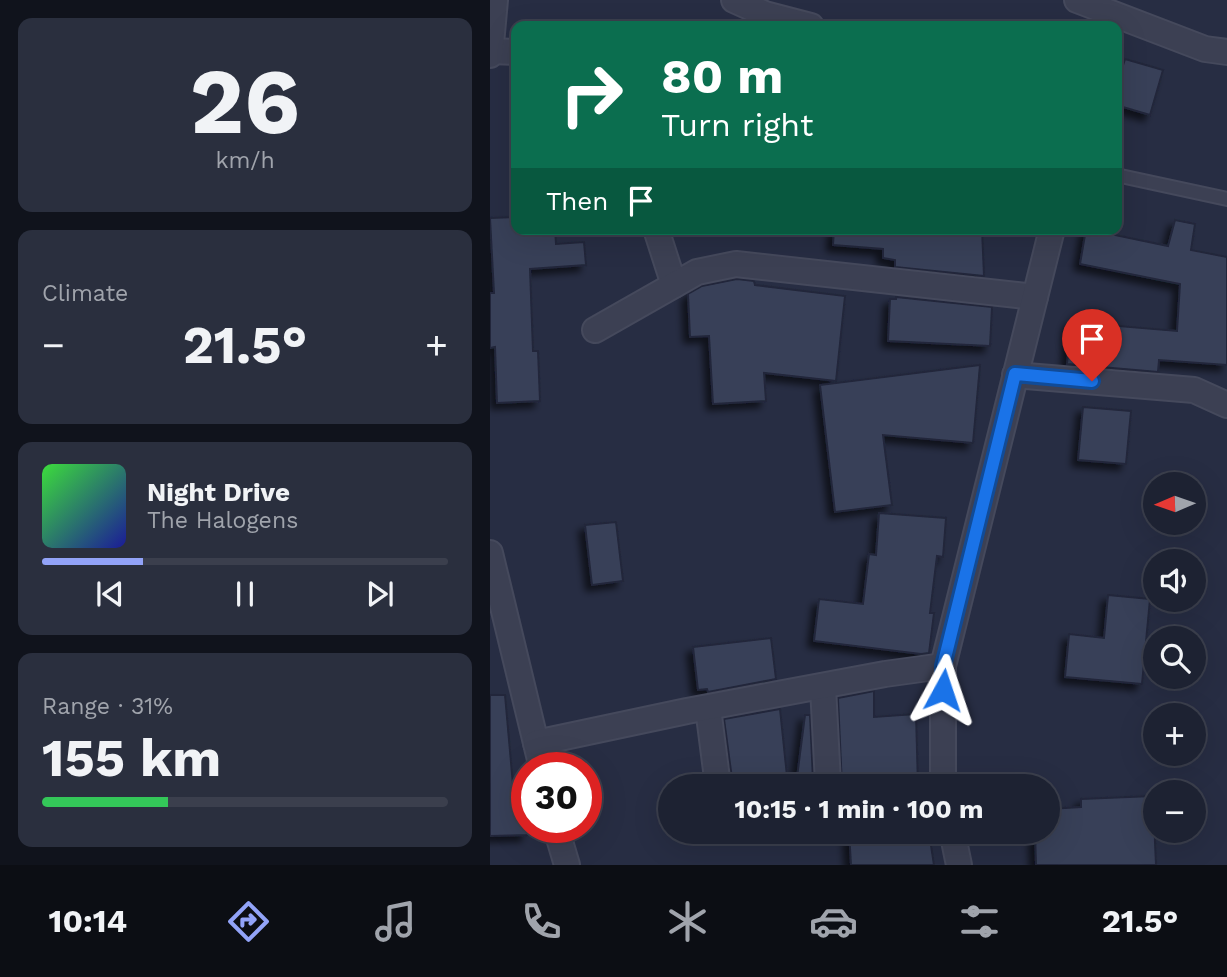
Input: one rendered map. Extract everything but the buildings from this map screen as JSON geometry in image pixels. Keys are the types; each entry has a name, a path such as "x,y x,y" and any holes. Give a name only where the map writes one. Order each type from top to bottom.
{"street":[{"path":"495,0 490,53 511,52"},
{"path":"734,0 765,14 792,21"},
{"path":"1077,0 1205,49 1227,52"},
{"path":"658,235 674,285"},
{"path":"943,774 943,666 1050,235"},
{"path":"595,330 697,272 736,264 1035,297"},
{"path":"1015,374 1194,390 1227,405"},
{"path":"490,553 497,605 538,752"},
{"path":"536,743 885,674 943,666"},
{"path":"823,687 828,774"},
{"path":"708,708 716,774"},
{"path":"560,843 567,865"},
{"path":"955,844 959,865"}],"lane":[{"path":"1122,176 1227,199"}],"route":[{"path":"943,690 943,666 1015,374 1092,381"}]}
